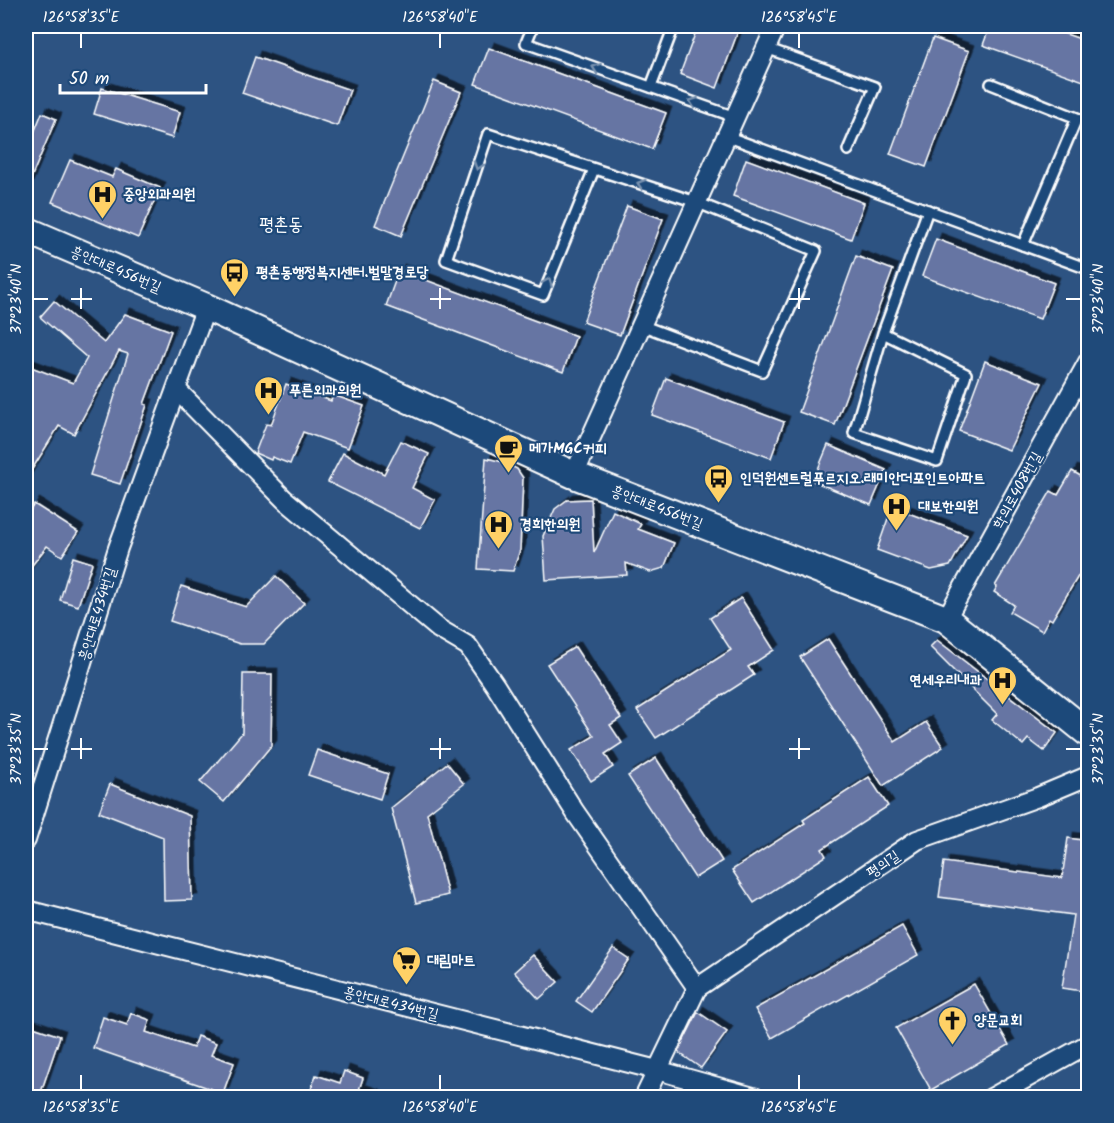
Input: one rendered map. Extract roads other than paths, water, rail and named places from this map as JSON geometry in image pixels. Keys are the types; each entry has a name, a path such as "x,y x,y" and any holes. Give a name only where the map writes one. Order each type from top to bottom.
{"street":[{"path":"574,475 776,26"},
{"name":"흥안대로456번길","path":"26,230 206,307 574,475 946,619 1089,733"},
{"path":"206,307 177,390 284,499 439,629 468,646 575,812 697,988 644,1098"},
{"name":"학의로408번길","path":"946,619 1089,362"},
{"name":"흥안대로434번길","path":"26,840 118,548 177,390"},
{"name":"평의길","path":"697,988 917,840 1038,797 1089,776"},
{"name":"흥안대로434번길","path":"26,910 657,1070 757,1098"},
{"path":"991,1098 1089,1044"}],"lane":[{"path":"533,26 526,43 735,117"},
{"path":"651,87 674,26"},
{"path":"766,48 874,87 848,150"},
{"path":"991,84 1077,118 1023,244"},
{"path":"594,169 543,295 446,260 488,134 696,202 816,251 762,371 641,325"},
{"path":"726,136 1089,269"},
{"path":"883,333 966,374 937,461 854,433 883,333 927,210"}],"place":[{"name":"중앙외과의원","path":"102,220"},
{"name":"평촌동행정복지센터.벌말경로당","path":"235,298"},
{"name":"푸른외과의원","path":"268,416"},
{"name":"메가MGC커피","path":"508,474"},
{"name":"인덕원센트럴푸르지오.래미안더포인트아파트","path":"719,504"},
{"name":"대보한의원","path":"897,532"},
{"name":"경희한의원","path":"499,550"},
{"name":"연세우리내과","path":"1003,706"},
{"name":"대림마트","path":"406,986"},
{"name":"양문교회","path":"953,1046"}],"district":[{"name":"평촌동","path":"281,224"}]}
